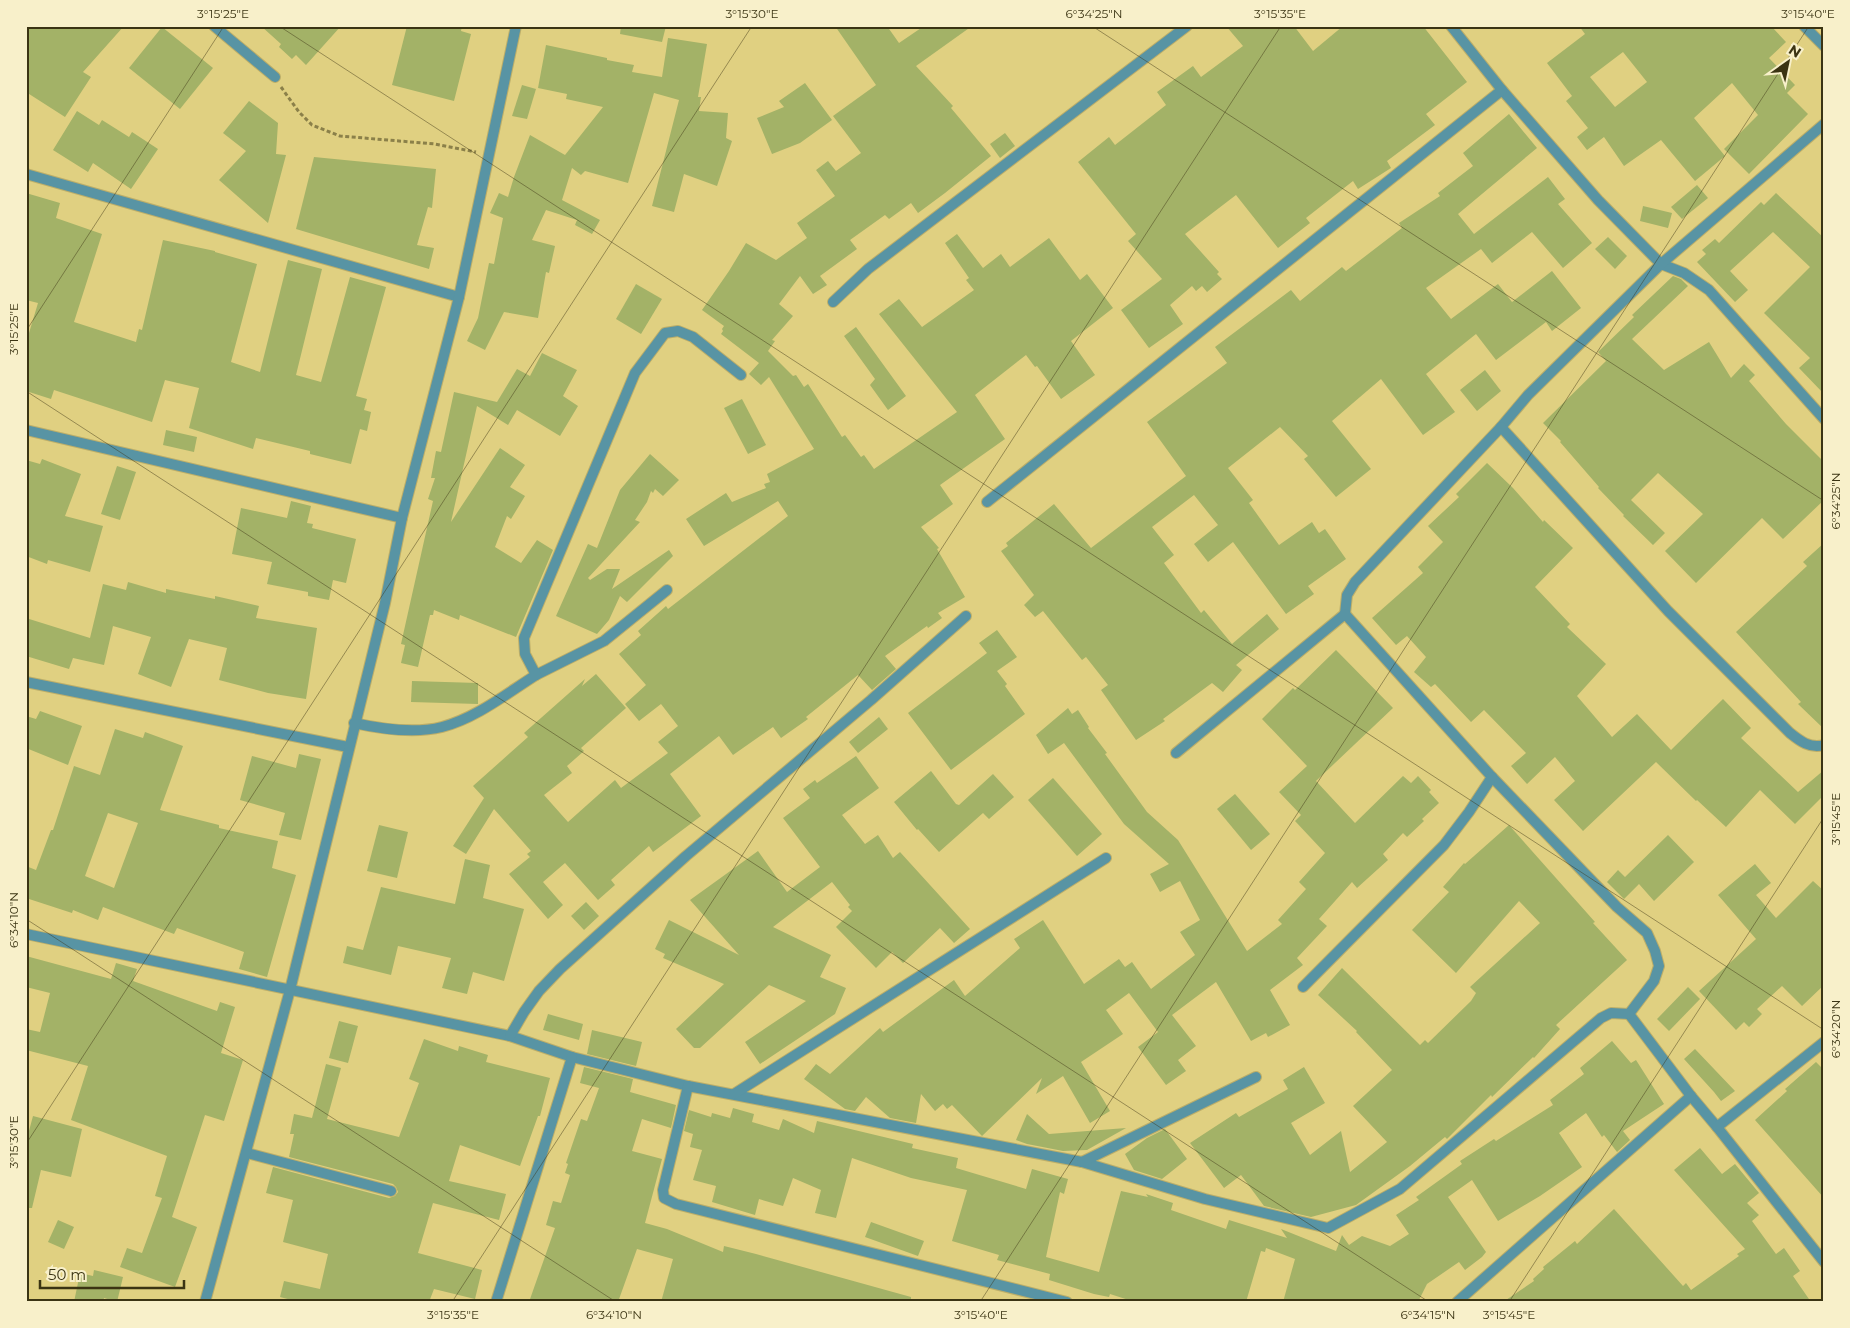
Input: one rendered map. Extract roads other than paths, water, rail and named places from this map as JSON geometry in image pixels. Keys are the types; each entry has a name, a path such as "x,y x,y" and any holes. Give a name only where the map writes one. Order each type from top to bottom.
{"street":[{"path":"214,26 276,78"},
{"path":"205,1302 290,990 385,602 402,518 459,297 516,26"},
{"path":"833,302 868,268 1188,26"},
{"path":"1451,26 1502,90 1598,200 1661,264 1684,273 1709,290 1824,419"},
{"path":"1804,26 1824,46"},
{"path":"987,502 1502,90"},
{"path":"1176,753 1345,614 1347,595 1355,582 1501,427 1528,395 1661,264 1824,124"},
{"path":"26,174 459,297"},
{"path":"536,675 525,654 524,638 636,373 652,349 666,333 678,331 693,337 741,375"},
{"path":"1501,427 1668,611 1790,733 1802,743 1817,747 1824,745"},
{"path":"26,430 402,518"},
{"path":"354,723 376,728 414,730 441,727 473,715 536,675 604,640 667,590"},
{"path":"1345,614 1492,777 1617,907 1647,933 1659,966 1654,981 1630,1014"},
{"path":"510,1036 539,991 560,970 686,856 864,706 966,616"},
{"path":"26,682 348,747"},
{"path":"1303,986 1444,845 1492,777"},
{"path":"734,1094 1106,858"},
{"path":"26,934 510,1036 572,1057 688,1086 1082,1162 1205,1199 1328,1228 1400,1190 1601,1018 1611,1013 1630,1014"},
{"path":"1630,1014 1691,1096 1824,1262"},
{"path":"1717,1127 1824,1042"},
{"path":"496,1302 572,1057"},
{"path":"1082,1162 1256,1076"},
{"path":"688,1086 662,1190 664,1198 676,1204 1067,1302"},
{"path":"1457,1302 1691,1096"},
{"path":"247,1153 391,1190"}]}
